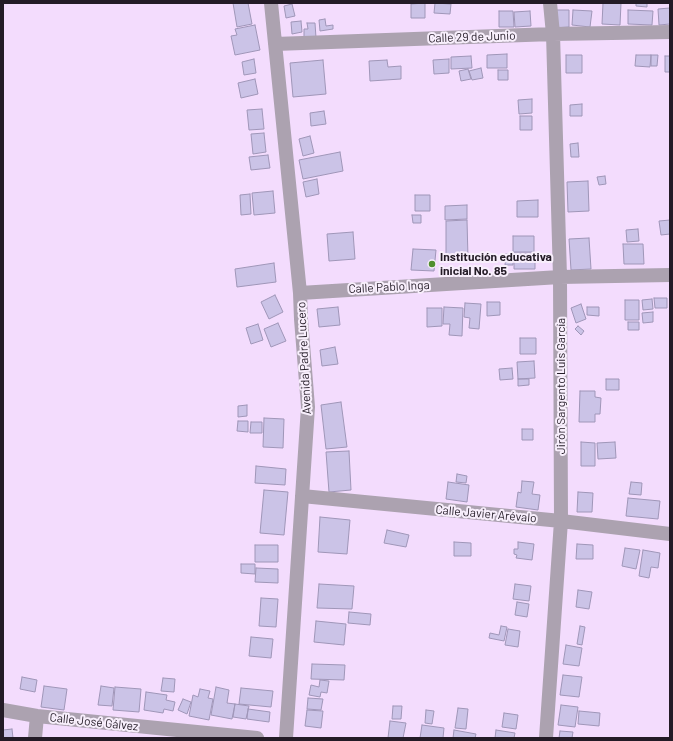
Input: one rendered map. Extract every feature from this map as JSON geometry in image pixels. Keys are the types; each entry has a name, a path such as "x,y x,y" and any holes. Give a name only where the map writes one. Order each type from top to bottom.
{"street":[{"name":"Avenida Padre Lucero","path":"271,3 300,293 308,408 286,738"},
{"name":"Jirón Sargento Luis García","path":"546,738 561,521 560,277 553,34 550,3"},
{"name":"Calle 29 de Junio","path":"274,44 553,34 670,32"},
{"name":"Calle Pablo Inga","path":"300,293 560,277 670,275"},
{"name":"Calle Javier Arévalo","path":"302,496 561,521 670,534"},
{"name":"Calle José Gálvez","path":"3,710 37,716 256,738"},
{"path":"35,738 37,716"}],"building":[{"path":"233,3 248,3 252,24 237,27"},
{"path":"425,3 425,18 411,18 411,4"},
{"path":"435,3 451,4 450,14 434,13"},
{"path":"603,3 621,3 620,25 602,24"},
{"path":"636,3 647,3 647,7 636,6"},
{"path":"292,4 295,16 286,18 284,6"},
{"path":"670,8 670,24 659,25 658,9"},
{"path":"554,10 569,10 569,27 554,28"},
{"path":"573,10 592,11 590,27 572,25"},
{"path":"628,10 653,11 652,25 628,24"},
{"path":"499,11 513,11 514,27 499,27"},
{"path":"530,11 531,26 515,27 514,12"},
{"path":"325,19 326,26 333,25 333,29 320,31 319,20"},
{"path":"301,21 302,32 292,34 291,22"},
{"path":"307,23 315,23 316,38 304,38 304,29 308,29"},
{"path":"255,25 260,50 235,55 231,36 237,35 235,29"},
{"path":"507,54 507,68 487,68 487,55"},
{"path":"566,55 582,55 582,73 566,73"},
{"path":"636,55 651,55 650,67 635,66"},
{"path":"651,55 658,55 657,66 651,66"},
{"path":"471,56 472,68 451,69 451,57"},
{"path":"665,56 670,56 670,72 665,72"},
{"path":"254,59 256,73 244,75 242,62"},
{"path":"449,59 449,73 434,74 433,60"},
{"path":"323,60 326,94 293,97 290,63"},
{"path":"387,60 388,67 401,66 401,79 370,81 369,61"},
{"path":"481,68 483,78 472,80 469,71"},
{"path":"468,69 471,79 461,81 459,71"},
{"path":"498,70 508,70 508,80 498,80"},
{"path":"255,79 258,94 241,98 238,83"},
{"path":"532,99 532,113 519,114 518,100"},
{"path":"582,104 582,116 570,116 570,105"},
{"path":"262,109 264,129 249,130 247,110"},
{"path":"324,111 326,124 311,126 310,113"},
{"path":"520,116 532,116 532,130 520,130"},
{"path":"264,133 266,152 253,154 251,134"},
{"path":"310,136 314,153 303,156 299,139"},
{"path":"578,143 579,157 571,157 570,144"},
{"path":"340,152 343,171 303,179 299,160"},
{"path":"268,155 270,168 251,170 249,157"},
{"path":"605,176 606,184 599,185 597,177"},
{"path":"317,179 319,194 306,197 303,182"},
{"path":"588,181 589,211 568,212 567,182"},
{"path":"273,191 275,213 254,215 252,193"},
{"path":"250,194 251,214 241,215 240,195"},
{"path":"415,195 430,195 430,211 415,211"},
{"path":"538,200 538,217 517,217 517,201"},
{"path":"467,205 467,219 445,220 445,206"},
{"path":"412,215 421,215 421,223 413,223"},
{"path":"467,220 468,258 446,258 446,221"},
{"path":"670,220 670,234 661,235 659,221"},
{"path":"638,229 639,241 627,242 626,230"},
{"path":"353,232 355,259 329,261 327,234"},
{"path":"513,236 534,236 534,252 513,252"},
{"path":"589,238 591,269 571,270 569,239"},
{"path":"623,244 643,244 644,264 624,264"},
{"path":"413,249 436,250 434,271 411,270"},
{"path":"514,253 535,253 535,269 514,269"},
{"path":"506,254 513,254 513,265 505,265"},
{"path":"274,263 276,282 237,287 235,269"},
{"path":"275,295 283,312 269,319 261,302"},
{"path":"654,298 667,298 667,308 655,308"},
{"path":"652,299 653,309 643,310 642,300"},
{"path":"625,300 639,300 639,320 625,320"},
{"path":"487,302 500,302 500,315 487,316"},
{"path":"465,303 481,304 479,329 469,328 470,318 464,317"},
{"path":"581,304 586,319 576,323 571,308"},
{"path":"338,307 340,325 319,327 317,309"},
{"path":"444,307 463,308 462,336 449,335 450,324 443,324"},
{"path":"587,307 599,307 599,316 587,315"},
{"path":"427,308 442,308 442,326 427,327"},
{"path":"653,312 653,322 643,323 642,313"},
{"path":"628,322 639,322 639,330 628,330"},
{"path":"278,323 286,341 271,347 264,329"},
{"path":"258,324 263,340 251,344 246,328"},
{"path":"578,326 584,331 581,335 575,329"},
{"path":"520,338 536,338 536,354 520,354"},
{"path":"335,347 338,364 322,366 320,350"},
{"path":"534,361 535,378 518,379 517,362"},
{"path":"512,368 513,379 500,380 499,369"},
{"path":"518,379 529,379 529,385 518,386"},
{"path":"606,379 619,379 619,390 606,390"},
{"path":"580,391 595,391 595,397 601,398 600,414 595,414 595,422 579,422"},
{"path":"341,402 347,447 326,449 321,405"},
{"path":"247,405 247,416 238,417 238,406"},
{"path":"264,418 284,419 283,448 263,447"},
{"path":"238,421 248,421 248,432 237,431"},
{"path":"251,422 262,422 262,433 250,433"},
{"path":"522,429 533,429 533,440 522,440"},
{"path":"581,442 595,443 595,466 581,466"},
{"path":"615,442 616,458 598,459 597,443"},
{"path":"349,451 351,490 329,492 326,452"},
{"path":"256,466 286,469 285,485 255,483"},
{"path":"457,474 467,476 466,483 456,482"},
{"path":"522,481 534,482 532,494 540,495 538,510 516,507 518,492 521,493"},
{"path":"448,482 469,485 467,502 446,499"},
{"path":"631,482 642,483 641,495 629,494"},
{"path":"264,490 288,492 284,535 260,533"},
{"path":"578,492 593,493 592,512 577,512"},
{"path":"628,498 660,501 658,519 626,516"},
{"path":"320,517 350,520 347,554 318,552"},
{"path":"387,530 409,535 406,547 384,543"},
{"path":"454,542 471,543 471,556 454,556"},
{"path":"518,542 534,544 532,560 516,558 517,555 514,554 514,549 518,549"},
{"path":"577,544 593,545 593,559 576,559"},
{"path":"255,545 278,545 278,562 255,562"},
{"path":"625,548 640,550 636,569 622,566"},
{"path":"643,550 660,553 658,568 651,567 649,578 639,576"},
{"path":"241,564 255,564 255,574 241,573"},
{"path":"256,568 278,569 278,583 255,582"},
{"path":"319,584 354,586 352,609 317,608"},
{"path":"515,584 531,586 529,601 513,599"},
{"path":"578,590 592,592 589,609 576,607"},
{"path":"261,598 278,599 276,627 259,626"},
{"path":"517,602 529,604 527,617 515,615"},
{"path":"349,612 371,614 370,625 348,623"},
{"path":"316,621 346,624 344,645 314,642"},
{"path":"501,626 507,627 504,641 489,638 490,633 499,635"},
{"path":"580,626 585,627 582,645 577,644"},
{"path":"508,629 520,631 518,647 505,645"},
{"path":"251,637 273,639 271,658 249,656"},
{"path":"566,645 582,648 579,666 563,664"},
{"path":"312,664 345,665 344,680 311,679"},
{"path":"563,675 582,677 579,697 560,695"},
{"path":"22,677 37,680 35,692 20,689"},
{"path":"163,678 175,679 174,692 161,691"},
{"path":"320,680 329,681 327,693 321,692 320,697 309,695 311,685 319,687"},
{"path":"44,686 67,689 64,710 41,707"},
{"path":"101,686 114,688 112,706 98,705"},
{"path":"115,687 141,689 139,712 113,710"},
{"path":"216,687 229,690 227,703 235,704 232,719 211,715"},
{"path":"241,688 273,691 271,707 239,704"},
{"path":"200,689 210,691 208,698 213,699 209,720 189,716 193,695 198,697"},
{"path":"146,692 167,695 166,700 175,702 173,711 164,709 163,713 144,710"},
{"path":"308,698 323,699 321,710 307,709"},
{"path":"183,699 191,702 187,714 178,710"},
{"path":"235,704 249,706 246,719 233,717"},
{"path":"561,705 578,707 575,727 558,725"},
{"path":"393,706 402,706 401,719 392,719"},
{"path":"458,708 468,709 466,729 455,728"},
{"path":"248,709 270,712 269,722 247,719"},
{"path":"307,710 323,711 321,728 305,726"},
{"path":"426,710 434,711 432,724 425,723"},
{"path":"579,711 600,713 599,726 578,724"},
{"path":"504,713 518,715 516,729 502,727"},
{"path":"390,721 406,723 403,738 388,738"},
{"path":"422,725 444,728 443,738 420,738"},
{"path":"12,729 13,738 3,738 3,730"},
{"path":"454,730 476,734 475,738 453,738"},
{"path":"496,730 515,733 514,738 495,738"},
{"path":"560,731 573,732 572,738 559,738"}],"place":[{"name":"Institución educativa inicial No. 85","path":"432,264"}]}
